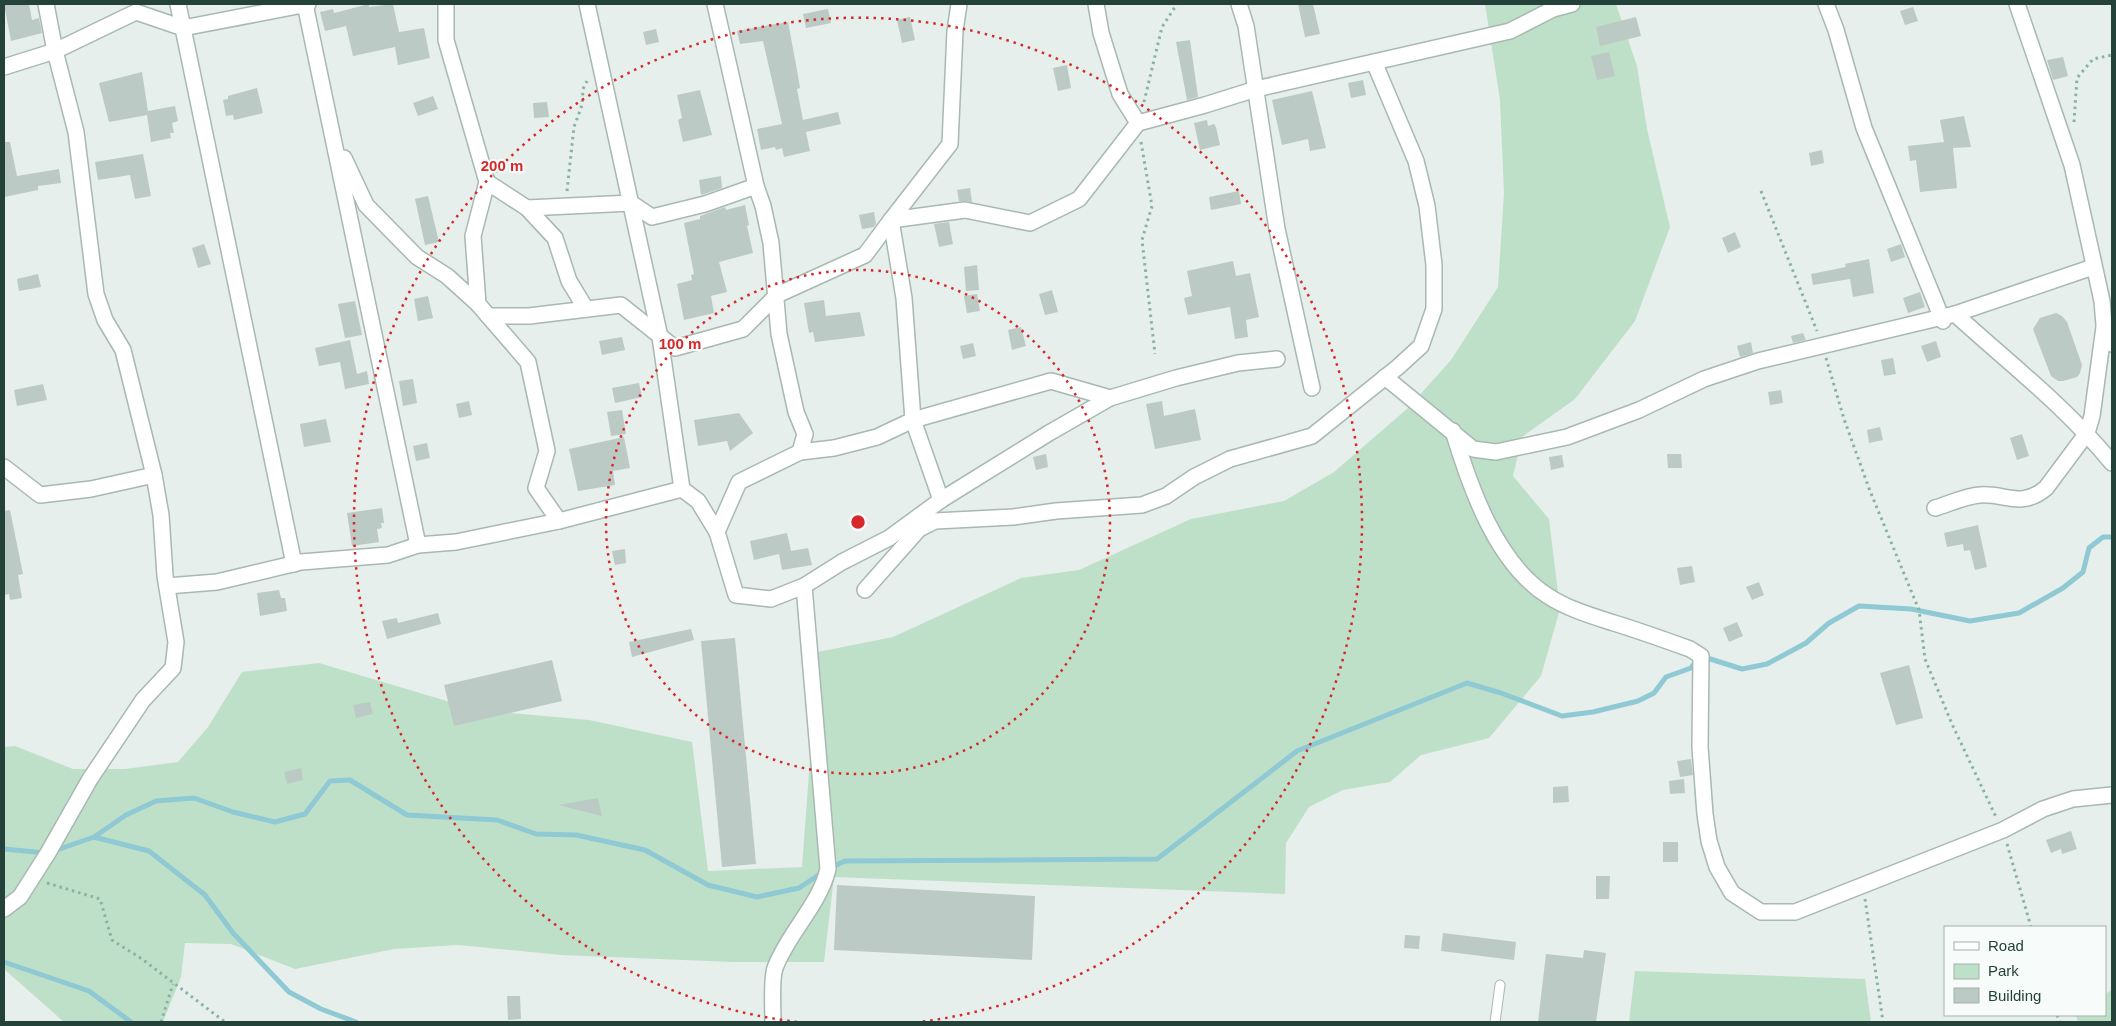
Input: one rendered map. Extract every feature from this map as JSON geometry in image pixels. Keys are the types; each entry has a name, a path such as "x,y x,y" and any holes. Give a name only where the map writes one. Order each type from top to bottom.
{"street":[{"path":"4,909 20,897 90,779 143,700 173,668 176,642 166,586 161,515 154,475 123,350 105,320 96,294 76,132 55,51 46,4"},
{"path":"178,4 294,564"},
{"path":"4,67 55,51 138,8 183,28 306,4"},
{"path":"306,4 336,142 366,205 417,257 447,276 483,310 528,362 547,451 536,488 559,521"},
{"path":"306,4 418,545"},
{"path":"446,4 446,40 486,182 473,236 483,310"},
{"path":"587,4 660,337 682,489 698,501 717,532 736,595 771,599 804,586 842,562 889,538 941,500 1049,433 1110,398 1176,378 1238,363 1277,359"},
{"path":"715,4 756,186 763,206 771,243 779,334 796,412 805,434 800,452"},
{"path":"483,310 529,316 621,304 675,348 743,329 777,295 865,255 950,144 954,31 959,4"},
{"path":"1096,4 1102,33 1120,94 1138,123"},
{"path":"1239,4 1246,26 1277,229 1312,388"},
{"path":"891,220 965,210 1030,223 1079,199 1138,123 1205,105 1256,88 1510,32 1553,9 1572,4"},
{"path":"1826,4 1836,30 1864,128 1949,318 2038,387 2087,433 2112,463"},
{"path":"1935,508 1978,495 2023,500 2038,495 2059,473 2087,433 2092,416 2104,325 2102,301 2072,165 2017,4"},
{"path":"865,590 919,529 935,521 1014,518 1056,511 1142,505 1166,496 1194,477 1230,458 1312,436 1386,377 1421,346 1434,308 1434,265 1427,206 1416,161 1374,62"},
{"path":"486,182 526,208 555,238 569,281 586,309"},
{"path":"526,208 631,203 652,217 705,204 756,186"},
{"path":"891,220 904,298 913,420 941,500"},
{"path":"1386,377 1473,449 1496,452 1567,437 1639,410 1704,379 1758,361 1949,318 2093,267"},
{"path":"2104,325 2112,344"},
{"path":"717,532 739,482 800,452 834,448 876,437 913,420 1051,381 1110,398"},
{"path":"1453,431 1467,478 1484,516 1504,550 1528,580 1548,596 1576,610 1690,649 1701,656 1700,747 1709,841 1717,867 1732,894 1761,912 1795,912 2003,830 2043,809 2073,798 2112,795"},
{"path":"4,467 40,495 91,489 154,475"},
{"path":"166,586 217,582 294,564 388,555 418,545 456,542 559,521 682,489"},
{"path":"773,1022 774,970 793,933 811,907 828,869 804,586"}],"lane":[{"path":"1495,1022 1500,985"}],"path":[{"path":"1155,354 1142,240 1152,206 1138,123 1162,27 1176,4"},
{"path":"2074,126 2077,78 2092,59 2112,56"},
{"path":"565,207 574,127 582,105 583,89 599,57"},
{"path":"1761,191 1823,347 1844,419 1870,491 1919,610 1925,659 1952,724 2003,830 2031,926"},
{"path":"32,878 100,899 112,940 142,959 224,1022"},
{"path":"1863,884 1883,1022"},
{"path":"160,1022 173,984"}],"green space":[{"path":"1485,4 1616,4 1637,66 1647,129 1670,227 1635,321 1575,399 1522,437 1513,476 1549,519 1560,609 1541,676 1489,738 1421,755 1390,782 1343,790 1309,807 1286,843 1285,894 834,877 824,962 732,962 561,955 458,945 394,949 295,969 231,944 185,943 181,977 163,1022 64,1022 4,969 4,747 15,746 73,769 125,769 178,762 208,727 242,672 319,663 477,710 589,720 692,742 708,871 802,867 818,652 893,637 1021,578 1079,570 1191,519 1284,501 1334,472 1408,408 1451,360 1498,287 1504,193 1500,100"},
{"path":"1635,971 1865,979 1871,1022 1629,1022"},
{"path":"2112,990 2112,1022 2078,1022 2076,1016 2106,1016 2106,993"}],"building":[{"path":"4,4 29,4 32,20 39,18 42,33 11,41"},
{"path":"369,4 369,7 393,4 399,32 424,28 430,58 398,65 395,47 353,56 346,26 325,31 320,12 333,9 334,13"},
{"path":"1298,4 1313,4 1320,34 1305,37"},
{"path":"1913,7 1918,21 1905,25 1900,11"},
{"path":"828,9 831,23 806,28 803,14"},
{"path":"910,17 915,40 902,43 897,20"},
{"path":"1636,17 1641,36 1600,46 1596,27"},
{"path":"788,22 800,88 797,89 803,120 838,112 841,124 806,132 810,151 784,157 782,148 776,150 775,147 761,150 757,129 782,124 763,41 740,44 737,31"},
{"path":"656,29 659,42 646,45 643,32"},
{"path":"1190,40 1198,97 1187,100 1176,42"},
{"path":"1609,52 1615,76 1597,80 1591,56"},
{"path":"2063,57 2068,76 2053,80 2047,60"},
{"path":"1067,65 1071,88 1058,91 1053,68"},
{"path":"142,72 148,111 175,106 178,121 172,123 174,133 170,133 171,138 151,142 147,115 109,122 99,83"},
{"path":"1363,80 1366,95 1351,98 1348,83"},
{"path":"257,88 263,113 234,120 233,115 226,116 223,100 228,99 228,96"},
{"path":"700,90 712,135 683,142 678,120 682,118 677,95"},
{"path":"1312,91 1326,148 1310,151 1308,139 1282,145 1272,100"},
{"path":"433,96 438,109 418,116 413,103"},
{"path":"547,102 549,117 534,118 533,103"},
{"path":"1964,116 1971,147 1953,148 1957,188 1920,192 1916,160 1910,161 1908,146 1944,142 1940,120"},
{"path":"1207,120 1208,126 1214,124 1216,127 1220,145 1200,150 1194,123"},
{"path":"4,142 10,142 17,176 59,169 61,183 38,186 38,190 4,197"},
{"path":"1822,150 1824,163 1811,166 1809,153"},
{"path":"143,154 151,196 135,199 130,175 98,180 95,162"},
{"path":"721,176 722,188 701,195 699,180"},
{"path":"970,188 972,202 959,201 957,190"},
{"path":"1239,191 1241,204 1211,210 1209,197"},
{"path":"428,196 439,242 425,245 415,199"},
{"path":"745,205 753,253 719,262 727,292 711,296 714,313 684,320 677,284 692,280 691,275 694,274 684,223 700,219 700,216 725,207 726,210"},
{"path":"874,212 876,224 874,227 862,229 859,215"},
{"path":"949,222 953,244 939,247 934,224"},
{"path":"1735,232 1741,247 1728,253 1722,238"},
{"path":"204,244 211,264 198,268 192,248"},
{"path":"1901,244 1905,257 1891,262 1887,249"},
{"path":"1869,259 1874,293 1853,297 1850,279 1813,285 1811,274 1846,267 1845,264"},
{"path":"1233,261 1236,276 1250,273 1259,317 1246,320 1248,337 1235,339 1230,307 1188,315 1184,298 1192,296 1187,271"},
{"path":"977,265 979,290 966,291 964,267"},
{"path":"38,274 41,287 19,291 17,279"},
{"path":"1052,290 1058,312 1045,315 1039,294"},
{"path":"1920,292 1925,307 1908,313 1903,298"},
{"path":"977,294 980,311 967,313 964,296"},
{"path":"428,296 433,318 418,321 414,299"},
{"path":"824,300 826,316 860,312 865,336 815,342 813,332 809,333 804,303"},
{"path":"355,301 362,335 345,338 338,304"},
{"path":"2056,313 2067,322 2082,365 2077,377 2063,381 2058,381 2051,376 2033,329 2040,318"},
{"path":"1021,327 1026,346 1012,350 1008,330"},
{"path":"1803,333 1806,340 1793,343 1791,336"},
{"path":"622,337 625,350 602,355 599,341"},
{"path":"350,340 357,374 367,371 369,384 345,389 340,362 319,366 315,348"},
{"path":"1936,341 1941,357 1927,362 1921,346"},
{"path":"1751,342 1753,353 1740,357 1737,346"},
{"path":"973,343 976,356 963,359 960,346"},
{"path":"1893,358 1896,374 1884,376 1881,360"},
{"path":"413,379 417,403 403,406 399,381"},
{"path":"639,383 642,397 615,403 612,388"},
{"path":"43,384 47,400 17,406 14,390"},
{"path":"1781,390 1783,403 1770,405 1768,392"},
{"path":"469,401 472,415 459,418 456,404"},
{"path":"1162,401 1164,416 1195,409 1201,440 1155,449 1146,404"},
{"path":"622,410 626,434 611,436 607,412"},
{"path":"739,413 753,433 730,451 727,441 698,446 694,420"},
{"path":"326,419 331,442 304,447 300,424"},
{"path":"1880,427 1883,440 1869,443 1867,430"},
{"path":"2022,434 2029,456 2017,460 2010,438"},
{"path":"624,437 630,468 613,471 615,485 578,491 569,449"},
{"path":"427,443 430,458 416,461 413,446"},
{"path":"1046,454 1048,467 1036,470 1033,457"},
{"path":"1667,454 1681,454 1682,468 1668,468"},
{"path":"1562,455 1564,467 1551,470 1549,457"},
{"path":"382,508 384,523 381,523 382,528 377,529 379,542 352,546 347,513"},
{"path":"10,510 23,574 18,575 22,598 10,600 9,594 4,595 4,511"},
{"path":"1978,525 1987,567 1975,570 1970,550 1964,551 1963,544 1947,547 1944,533"},
{"path":"787,533 791,551 808,548 812,565 782,570 779,554 754,560 750,541"},
{"path":"625,549 626,563 615,565 612,551"},
{"path":"1692,566 1695,582 1680,585 1677,568"},
{"path":"1759,582 1764,595 1752,600 1746,587"},
{"path":"279,590 281,598 285,598 287,611 260,616 257,593"},
{"path":"438,613 441,624 387,639 382,621 397,618 398,623"},
{"path":"1737,622 1743,636 1729,642 1723,628"},
{"path":"691,629 694,640 632,657 629,642"},
{"path":"735,638 756,864 722,867 701,641"},
{"path":"552,660 562,701 454,726 444,685"},
{"path":"1909,665 1923,718 1896,725 1880,673"},
{"path":"370,702 373,714 356,718 353,705"},
{"path":"1691,759 1693,775 1680,777 1677,761"},
{"path":"301,768 303,780 287,784 284,772"},
{"path":"1684,779 1685,793 1670,794 1669,781"},
{"path":"1568,786 1569,802 1553,803 1553,787"},
{"path":"598,798 602,816 558,805"},
{"path":"2071,831 2077,849 2062,854 2061,849 2051,853 2046,840"},
{"path":"1663,842 1678,842 1678,862 1663,862"},
{"path":"1596,876 1610,876 1609,899 1596,899"},
{"path":"837,885 1035,896 1032,960 834,950"},
{"path":"1443,933 1516,942 1514,960 1441,951"},
{"path":"1405,935 1420,936 1419,949 1404,948"},
{"path":"1584,950 1606,953 1596,1022 1538,1022 1546,954 1583,958"},
{"path":"507,996 520,996 521,1019 508,1020"}],"waterway":[{"path":"1704,657 1742,669 1767,664 1806,643 1829,623 1859,606 1911,609 1970,621 2019,613 2063,588 2083,572 2089,548 2103,537 2112,537"},
{"path":"830,868 845,861 1157,859 1297,751 1467,683 1501,693 1562,716 1593,712 1638,701 1654,693 1666,677 1691,668 1697,660"},
{"path":"54,851 94,837 126,815 156,801 194,798 233,812 275,822 305,814 330,781 350,780 407,815 497,820 536,834 576,835 645,850 708,885 757,897 799,888 823,872"},
{"path":"94,837 149,851 205,895 233,933 289,992 321,1009 356,1022"},
{"path":"4,849 46,853"},
{"path":"4,962 89,991 131,1022"}]}
